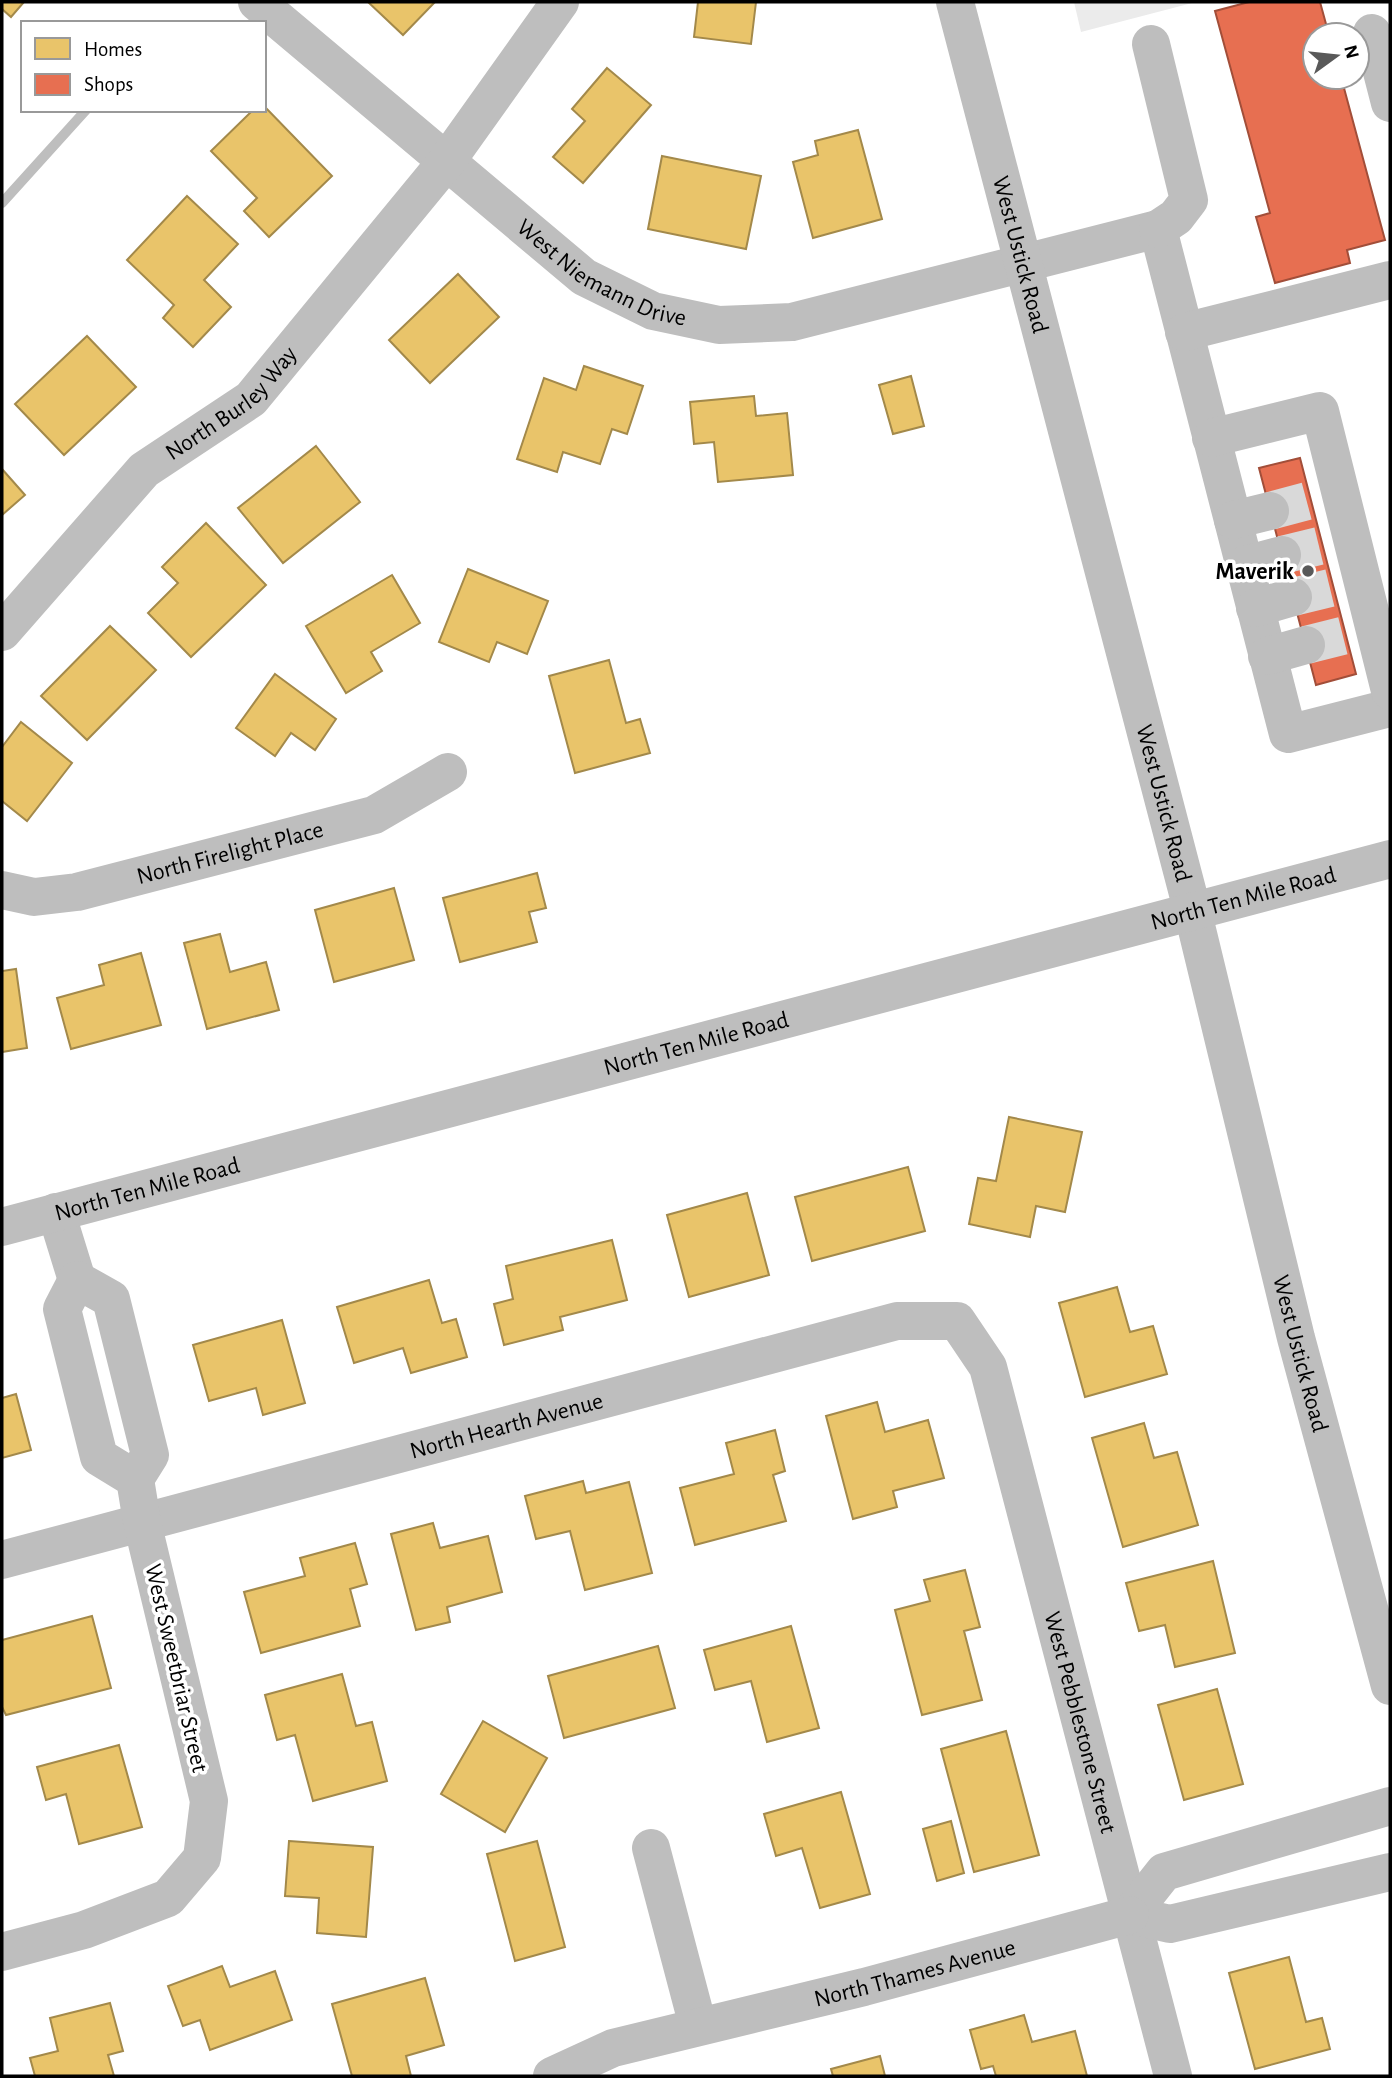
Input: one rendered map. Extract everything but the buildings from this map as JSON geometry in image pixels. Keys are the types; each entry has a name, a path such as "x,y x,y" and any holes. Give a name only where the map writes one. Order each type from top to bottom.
{"street":[{"name":"West Niemann Drive","path":"257,2 583,277 653,311 719,325 792,322 1158,229"},
{"name":"North Burley Way","path":"2,632 144,470 251,399 446,162 561,2"},
{"name":"West Ustick Road","path":"955,2 1192,909 1296,1338 1390,1686"},
{"path":"1373,33 1390,103"},
{"path":"1151,44 1189,200 1176,217 1158,229 1288,734 1390,708"},
{"path":"1184,332 1390,280"},
{"path":"1211,438 1321,411 1326,496 1360,631 1390,691"},
{"path":"1233,520 1270,511"},
{"path":"1244,565 1282,555"},
{"path":"1255,608 1293,597"},
{"path":"1268,656 1306,645"},
{"name":"North Firelight Place","path":"2,890 34,897 77,892 374,815 447,772"},
{"name":"North Ten Mile Road","path":"2,1227 1192,909 1390,859"},
{"path":"56,1212 77,1280 111,1299 150,1455 135,1479 99,1457 62,1309 77,1280"},
{"name":"North Hearth Avenue","path":"2,1560 897,1321 957,1321 988,1367"},
{"name":"West Pebblestone Street","path":"988,1367 1173,2076"},
{"name":"West Sweetbriar Street","path":"2,1952 85,1930 168,1898 202,1858 209,1801 142,1521 135,1479"},
{"path":"1130,1915 1164,1872 1390,1805"},
{"path":"651,1847 698,2026"},
{"name":"North Thames Avenue","path":"552,2076 613,2048 864,1987 1130,1915 1170,1924 1390,1872"}],"shaded area":[{"path":"1074,2 1196,2 1081,32"}],"waterway":[{"path":"2,203 84,112"}],"tunnel":[{"path":"1270,511 1311,500"},
{"path":"1282,555 1323,545"},
{"path":"1293,597 1334,587"},
{"path":"1306,645 1346,635"}],"place":[{"name":"Maverik","path":"1308,571"}]}
